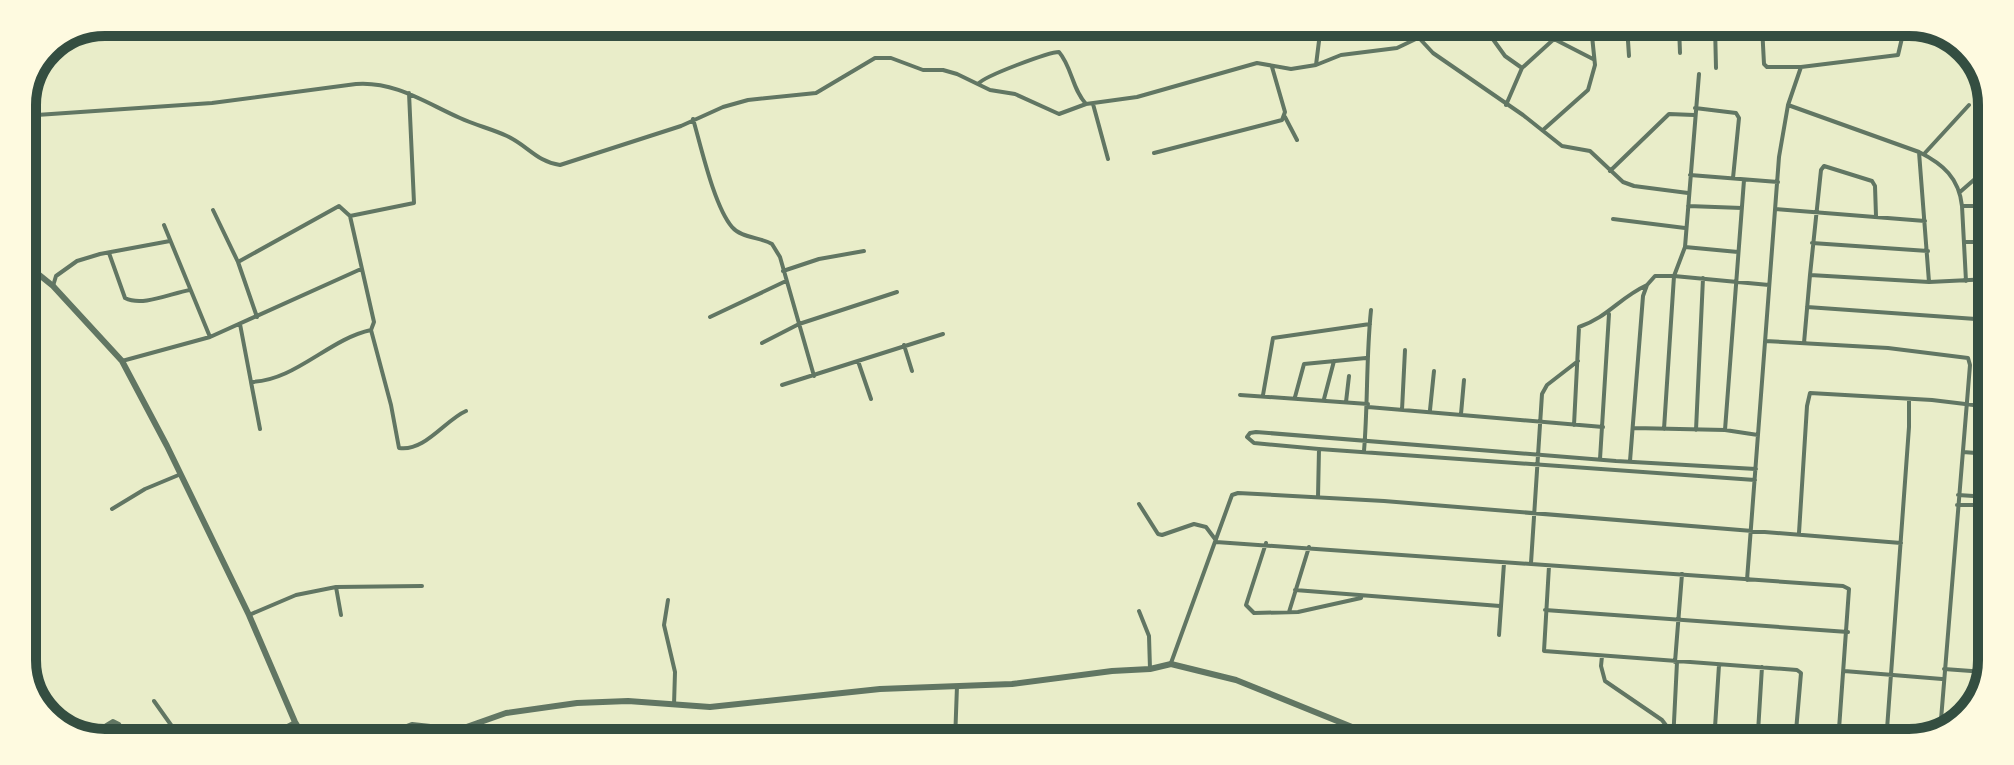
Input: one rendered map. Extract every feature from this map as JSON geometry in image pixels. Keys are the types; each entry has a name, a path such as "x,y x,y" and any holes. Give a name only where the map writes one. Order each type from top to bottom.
{"street":[{"path":"1316,65 1320,36"},
{"path":"36,115 212,103 366,84 409,93 504,135 545,163 560,165 681,126 723,107 748,100 816,93 875,58 897,60 923,70 943,70 990,90 1015,94 1059,114 1086,104 1137,97 1257,63 1291,69 1316,65 1341,55 1397,48 1425,36"},
{"path":"1491,36 1505,56 1522,68"},
{"path":"1543,130 1588,90 1595,65 1592,36"},
{"path":"1628,36 1629,56"},
{"path":"1679,36 1680,53"},
{"path":"1715,36 1716,68"},
{"path":"1763,36 1764,64 1767,67 1801,67 1898,55 1901,36"},
{"path":"1420,39 1433,53 1562,146 1590,151 1623,182 1688,193"},
{"path":"1506,105 1522,68 1554,39 1593,59"},
{"path":"978,84 992,74 1051,52 1059,52 1079,96 1086,104"},
{"path":"1272,67 1285,117 1297,140"},
{"path":"1747,580 1783,123 1801,67"},
{"path":"1664,429 1674,276 1685,247 1699,74"},
{"path":"350,216 414,203 409,93"},
{"path":"1093,104 1108,159"},
{"path":"1788,105 1921,153 1951,176 1960,192 1966,281"},
{"path":"1929,282 1921,153 1969,105"},
{"path":"1695,108 1736,113 1739,118 1733,178"},
{"path":"1610,171 1669,114 1694,115"},
{"path":"1154,153 1270,124 1285,117"},
{"path":"693,119 710,180 732,227 772,244 780,257 814,376"},
{"path":"1804,343 1815,211 1824,166 1872,181 1875,186 1876,216"},
{"path":"1690,175 1778,182"},
{"path":"1960,192 1978,176"},
{"path":"1725,430 1744,180"},
{"path":"238,262 339,206 350,216 374,322 371,330 399,448 418,444 437,433 455,415 466,411"},
{"path":"1688,206 1742,208"},
{"path":"1962,206 1978,206"},
{"path":"1776,209 1925,221"},
{"path":"213,210 238,262 257,317"},
{"path":"1613,219 1685,228"},
{"path":"164,225 210,337"},
{"path":"53,286 56,276 77,261 170,241"},
{"path":"1965,242 1978,242"},
{"path":"1812,243 1928,251"},
{"path":"1685,247 1739,252"},
{"path":"783,271 819,259 864,251"},
{"path":"109,253 125,298 131,301 190,290"},
{"path":"122,361 210,337 362,268"},
{"path":"36,272 53,286 122,361 249,615 299,729"},
{"path":"1810,275 1929,282 1978,280"},
{"path":"1574,425 1579,327 1609,313 1620,300 1647,285 1655,276 1737,280 1769,285"},
{"path":"1696,430 1703,278"},
{"path":"710,317 786,281"},
{"path":"1630,461 1643,296 1647,285"},
{"path":"762,343 799,324 897,292"},
{"path":"1807,307 1978,319"},
{"path":"1364,451 1368,405 1366,358 1371,310"},
{"path":"1600,459 1609,313"},
{"path":"240,324 260,429"},
{"path":"1263,395 1273,338 1370,324"},
{"path":"251,382 263,382 280,375 371,330"},
{"path":"782,385 943,334"},
{"path":"1765,341 1965,356 1970,365 1941,721"},
{"path":"904,345 912,371"},
{"path":"1402,410 1405,350"},
{"path":"1295,397 1302,365 1366,358"},
{"path":"858,361 871,399"},
{"path":"1324,399 1334,361"},
{"path":"1531,563 1542,394 1547,385 1578,361"},
{"path":"1430,410 1434,371"},
{"path":"1346,402 1349,376"},
{"path":"1461,414 1464,380"},
{"path":"1799,533 1808,396 1815,392 1978,406"},
{"path":"1240,395 1324,399 1402,410 1603,427"},
{"path":"1887,729 1909,399"},
{"path":"1634,428 1725,430 1758,435"},
{"path":"1755,480 1319,449 1254,443 1247,437 1256,432 1756,469"},
{"path":"1318,497 1319,449"},
{"path":"1963,452 1978,453"},
{"path":"112,509 145,489 181,474"},
{"path":"1171,664 1232,495 1250,492 1901,543"},
{"path":"1958,495 1978,496"},
{"path":"1139,504 1158,534 1194,524 1206,527 1216,542"},
{"path":"1957,505 1978,505"},
{"path":"1216,542 1266,543 1843,586 1849,589 1848,632 1839,729"},
{"path":"1266,543 1246,605 1254,613 1289,612 1367,597"},
{"path":"1289,612 1309,547"},
{"path":"1499,635 1504,563"},
{"path":"1549,566 1544,651 1800,672 1796,729"},
{"path":"1674,729 1682,574"},
{"path":"249,615 296,595 336,587 422,586"},
{"path":"336,587 341,615"},
{"path":"1295,590 1500,606"},
{"path":"668,600 664,625 675,672 674,705"},
{"path":"1545,610 1848,632"},
{"path":"1139,611 1149,636 1150,669"},
{"path":"1602,656 1602,677 1605,681 1662,720 1669,729"},
{"path":"461,729 506,713 577,703 628,701 710,707 853,691 1012,684 1171,664 1236,680 1357,729"},
{"path":"1715,729 1719,665"},
{"path":"1758,729 1762,667"},
{"path":"1944,669 1977,669"},
{"path":"1844,671 1943,679"},
{"path":"955,729 957,686"},
{"path":"154,701 174,729"},
{"path":"101,729 113,721 122,729"},
{"path":"281,729 295,722"},
{"path":"402,729 412,725 449,729"}]}
